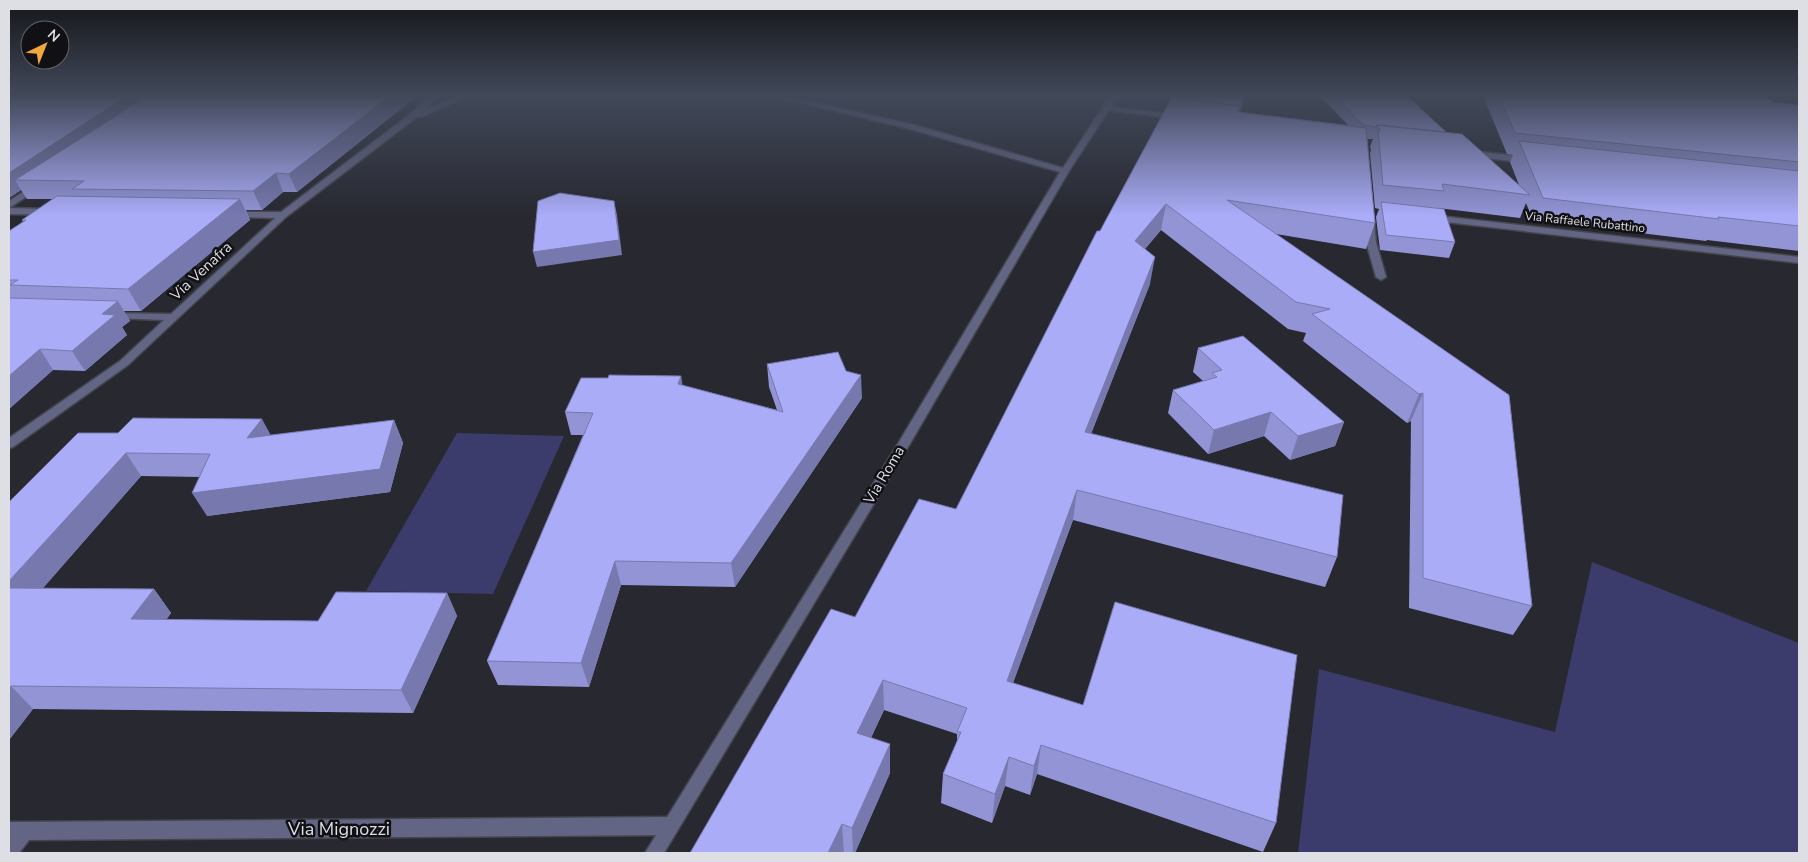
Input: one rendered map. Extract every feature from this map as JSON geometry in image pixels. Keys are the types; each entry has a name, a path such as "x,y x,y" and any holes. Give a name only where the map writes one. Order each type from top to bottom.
{"street":[{"name":"Via Venafra","path":"9,444 124,363 283,215 388,136"},
{"path":"944,136 1066,171"},
{"name":"Via Roma","path":"654,853 905,442 1088,136"},
{"path":"1462,154 1542,162"},
{"path":"9,205 41,183"},
{"path":"9,211 58,212"},
{"path":"1374,212 1371,242 1381,277"},
{"path":"224,214 283,215"},
{"name":"Via Raffaele Rubattino","path":"1418,217 1799,260"},
{"path":"96,314 174,317"},
{"name":"Via Mignozzi","path":"16,831 670,826"},
{"path":"9,852 16,831"}],"shaded area":[{"path":"457,433 564,436 493,594 366,591"},
{"path":"1592,562 1799,643 1799,853 1298,853 1319,669 1555,732"}],"building":[{"path":"9,136 65,136 9,173"},
{"path":"84,136 338,136 289,174 276,173 253,191 72,189 84,181 15,180"},
{"path":"1151,136 1367,136 1375,223 1227,200 1509,395 1532,606 1423,578 1423,393 1419,394 1312,314 1330,309 1296,302 1166,204 1135,241 1155,257 1085,432 1343,495 1337,557 1077,490 1007,681 1083,705 1115,602 1297,655 1276,823 1041,745 1034,766 1009,757 995,794 943,774 961,732 957,732 967,708 883,680 857,733 890,744 852,828 842,824 828,853 690,853 831,609 855,617 919,499 956,509 1097,231 1100,231"},
{"path":"1379,136 1464,136 1530,195 1442,184 1444,191 1383,185"},
{"path":"1547,136 1799,136 1799,162"},
{"path":"1519,141 1799,171 1799,226 1718,217 1719,219 1543,198"},
{"path":"560,193 614,201 619,240 533,252 538,201"},
{"path":"57,196 240,199 128,289 10,285 18,280 9,280 9,231"},
{"path":"1381,202 1444,209 1455,242 1386,235"},
{"path":"9,298 118,301 102,314 115,315 72,351 40,349 9,376"},
{"path":"1243,336 1344,422 1298,436 1271,412 1214,430 1173,390 1217,377 1212,373 1222,370 1198,348"},
{"path":"838,352 846,371 861,375 731,563 615,561 581,663 487,661 593,413 565,412 581,378 608,378 609,375 681,376 678,384 783,412 767,364"},
{"path":"133,418 262,419 247,438 394,420 380,469 192,493 210,454 126,453 9,581 9,502 78,433 118,433"},
{"path":"9,588 154,589 131,619 318,621 336,592 447,593 401,690 11,686 9,689"}]}
